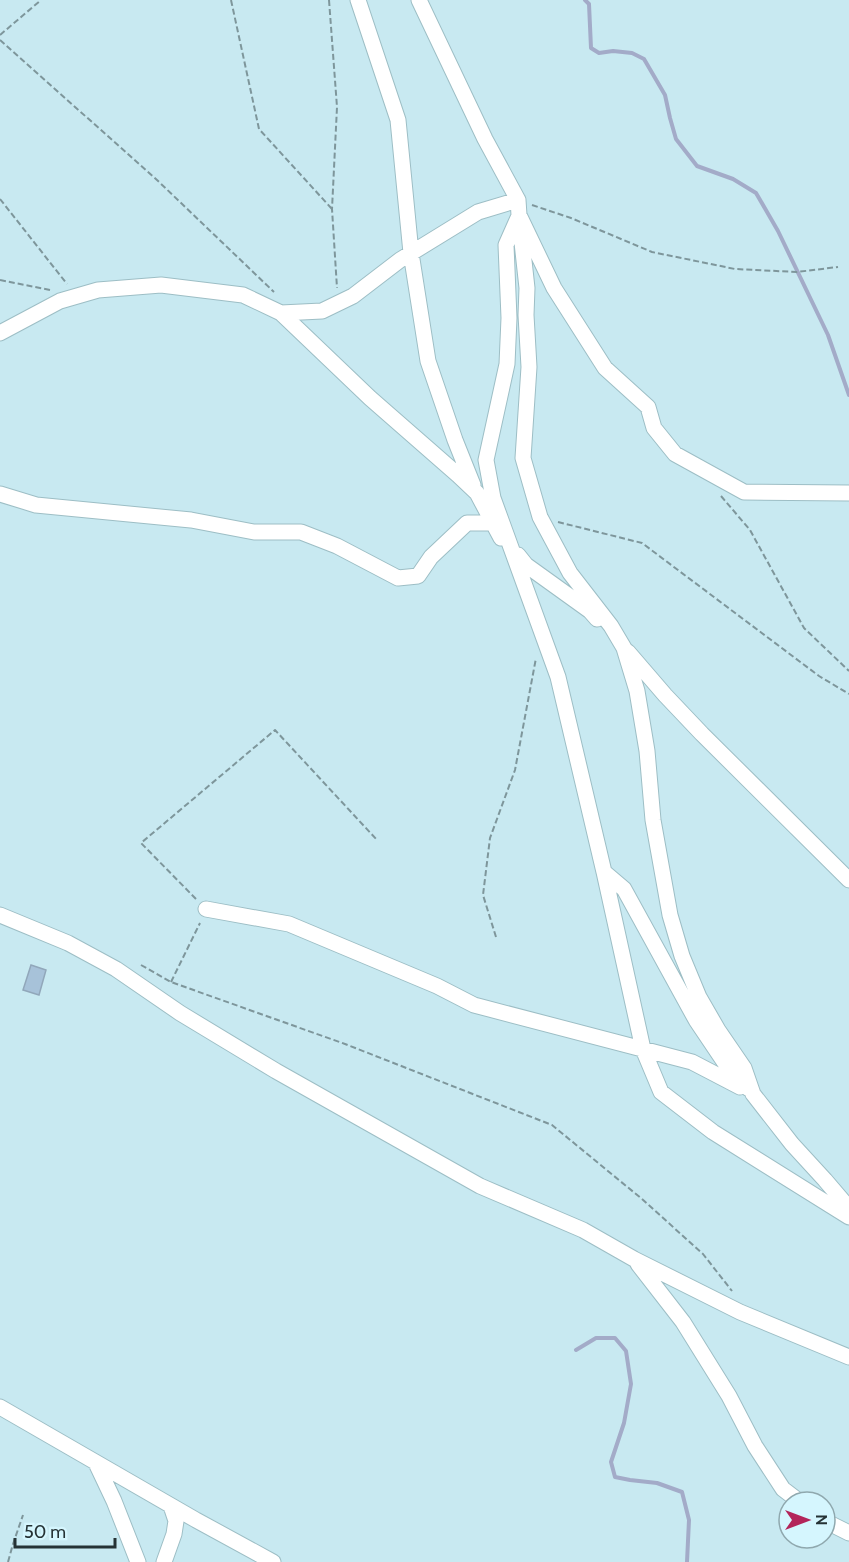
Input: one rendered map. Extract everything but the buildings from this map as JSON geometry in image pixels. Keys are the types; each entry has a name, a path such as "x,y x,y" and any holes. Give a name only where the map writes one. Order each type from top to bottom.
{"street":[{"path":"358,0 398,120 411,253 428,361 455,440 492,523 501,538 526,565 590,611 702,734 849,880"},
{"path":"419,0 519,208 554,288 605,368 648,407 654,428 675,454 744,492 849,493"},
{"path":"281,313 322,311 353,296 411,253 478,212 519,208"},
{"path":"519,208 527,288 529,367 524,458 540,517 570,573 611,626 624,648 637,691 647,751 653,820 670,915 682,956 699,997 717,1030 744,1068 753,1094"},
{"path":"519,208 506,245 509,318 507,364 486,460 493,498 558,677 643,1049 661,1092 713,1131 849,1217"},
{"path":"0,333 60,301 98,290 161,285 243,295 281,313 370,398 477,493"},
{"path":"0,494 36,505 191,520 254,532 301,532 337,546 398,578 418,576 431,557 467,523 492,523"},
{"path":"604,872 624,889 696,1020 731,1072 753,1094 792,1144 849,1208"},
{"path":"206,909 289,924 437,986 474,1005 692,1062 753,1094"},
{"path":"0,915 69,943 107,964 180,1013 276,1071 480,1186 583,1230 634,1259 740,1312 849,1357"},
{"path":"634,1259 683,1322 729,1396 755,1446 784,1490"},
{"path":"0,1407 273,1562"},
{"path":"96,1463 138,1562"},
{"path":"164,1562 176,1521 171,1506"}],"path":[{"path":"0,35 41,0"},
{"path":"231,0 258,129 332,209"},
{"path":"329,0 338,107 332,209 338,303"},
{"path":"0,40 157,180 274,292"},
{"path":"0,199 76,296"},
{"path":"519,208 571,218 652,252 735,269 797,272 838,267"},
{"path":"0,280 76,296"},
{"path":"715,489 750,530 804,628 849,671"},
{"path":"540,517 642,543 819,676 849,694"},
{"path":"496,937 483,896 490,838 515,770 541,628"},
{"path":"171,982 206,909 141,843 275,730 377,840"},
{"path":"141,965 171,982 345,1044 552,1125 642,1198 703,1254 731,1290"},
{"path":"8,1562 23,1515"}],"waterway":[{"path":"585,0 589,4 591,48 599,53 613,51 632,53 644,59 665,95 676,139 697,166 733,179 756,193 778,231 828,335 849,395"},
{"path":"576,1350 596,1338 615,1338 626,1351 631,1384 624,1423 611,1462 615,1477 657,1483 682,1492 689,1520 687,1562"}]}
